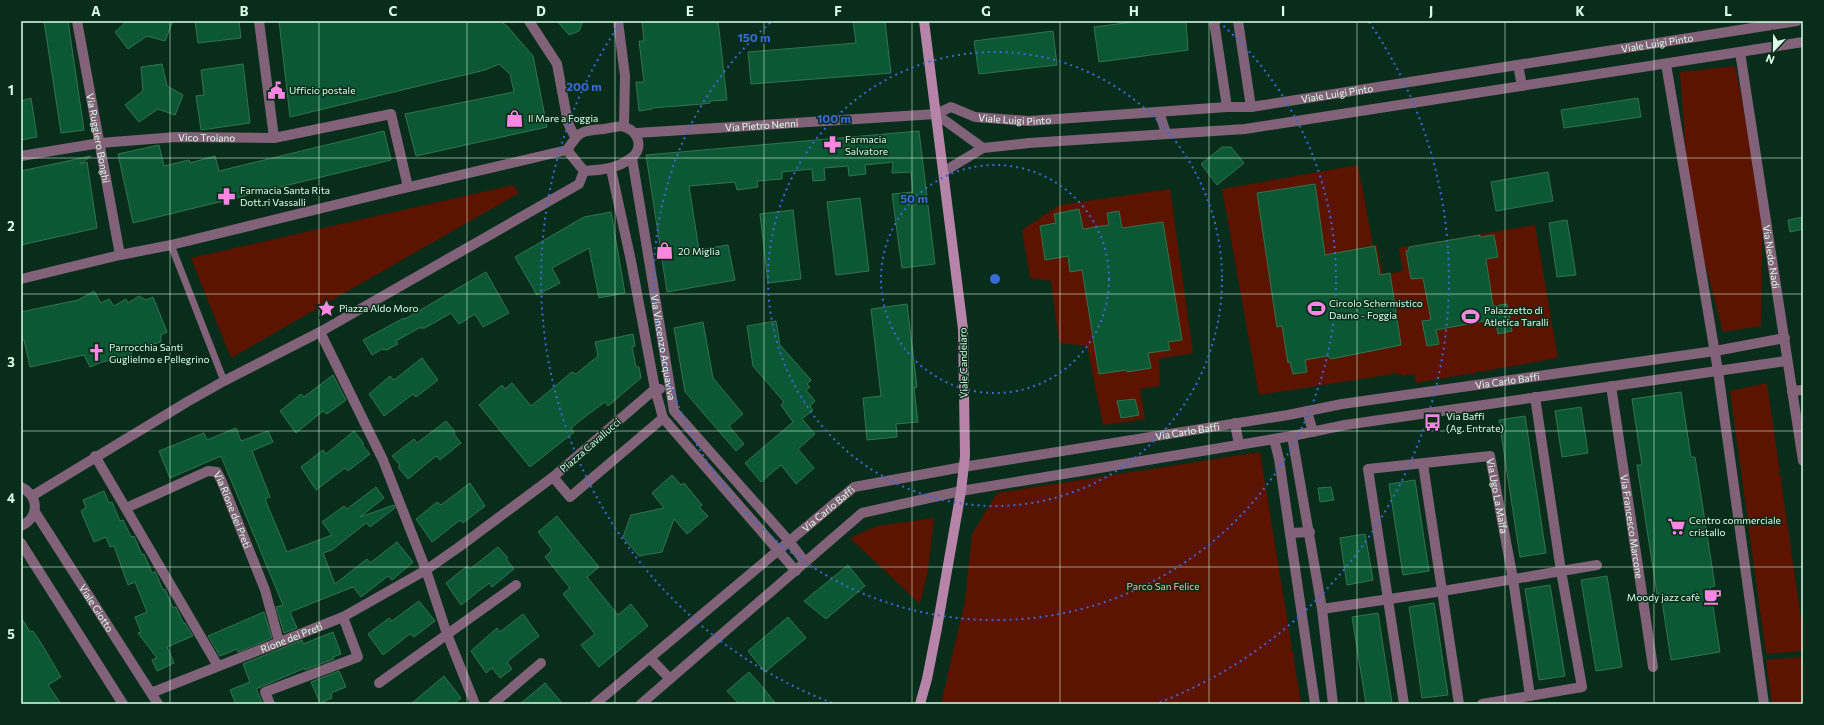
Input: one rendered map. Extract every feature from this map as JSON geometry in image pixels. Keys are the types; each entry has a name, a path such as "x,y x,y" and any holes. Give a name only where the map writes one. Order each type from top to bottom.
{"main road":[{"name":"Viale Candelaro","path":"920,704 938,628 965,456 963,329 924,21"}],"street":[{"name":"Via Ruggiero Bonghi","path":"77,21 120,255"},
{"path":"259,21 274,138"},
{"path":"528,21 557,64 568,123 575,137"},
{"path":"618,21 625,76 624,126"},
{"path":"1214,21 1228,107"},
{"path":"1238,21 1251,107"},
{"name":"Viale Luigi Pinto","path":"936,114 951,107 975,117 1029,121 1228,107 1251,107 1774,23 1797,21"},
{"path":"943,172 983,148 1029,142 1245,129 1803,42"},
{"name":"Via Nedo Nadi","path":"1740,52 1785,338 1786,361 1803,461"},
{"path":"1666,64 1718,371 1764,704"},
{"path":"1518,65 1522,86"},
{"path":"1159,112 1166,133"},
{"name":"Vico Troiano","path":"21,156 100,143 176,137 274,138 391,114 408,187"},
{"path":"936,114 983,148"},
{"name":"Via Pietro Nenni","path":"636,133 936,114"},
{"path":"21,279 120,255 171,245 567,150 575,137 584,131 624,126 636,133 639,141 637,150 632,158 611,169 584,171"},
{"path":"567,150 584,171"},
{"name":"Via Vincenzo Acquaviva","path":"632,158 674,411 789,541 805,562"},
{"name":"Via Vincenzo Acquaviva","path":"611,169 631,261 655,389 663,418 777,551 796,571"},
{"path":"32,496 95,456 224,381 320,332 578,184 584,171"},
{"path":"320,332 382,460 426,570 447,634 475,704"},
{"name":"Via Carlo Baffi","path":"595,704 854,487 963,467 1342,404 1714,351 1785,338"},
{"path":"641,704 862,513 960,491 1292,436 1346,425 1786,361"},
{"name":"Via Francesco Marcone","path":"1611,386 1653,667"},
{"path":"655,389 670,388"},
{"name":"Piazza Cavallucci","path":"655,389 553,477 570,497 663,418"},
{"path":"1792,391 1803,390"},
{"path":"1482,704 1582,687 1535,398"},
{"path":"1307,411 1313,432"},
{"path":"1235,423 1239,445"},
{"path":"1292,436 1310,532 1322,609 1333,704"},
{"path":"1274,439 1279,459 1315,704"},
{"path":"95,456 218,666"},
{"name":"Via Ugo La Malfa","path":"1404,704 1368,469 1490,456 1513,579 1530,696"},
{"path":"1423,464 1443,591 1458,704"},
{"name":"Via Rione dei Preti","path":"126,508 208,471 217,472 265,590 280,641"},
{"name":"Rione dei Preti","path":"151,693 280,641 343,618 426,570 553,477"},
{"path":"21,487 32,496 35,506 32,518 21,526"},
{"name":"Viale Giotto","path":"34,512 158,704"},
{"path":"1290,533 1310,532"},
{"path":"21,543 123,704"},
{"path":"1322,609 1443,591 1597,564"},
{"path":"379,683 516,585"},
{"path":"270,704 265,692 358,657 343,618"},
{"path":"650,658 670,679"},
{"path":"493,704 541,663"}],"lane":[{"path":"171,245 224,381"}],"green space":[{"path":"1735,66 1763,202 1761,326 1723,332 1690,207 1680,72"},
{"path":"1358,165 1373,245 1377,245 1383,275 1403,271 1399,248 1535,225 1558,358 1416,383 1415,374 1401,376 1400,373 1259,395 1222,189"},
{"path":"513,185 519,193 231,358 191,258"},
{"path":"1170,189 1193,353 1159,359 1160,386 1140,389 1145,419 1103,425 1087,346 1059,343 1051,281 1030,278 1022,230 1060,205"},
{"path":"1767,383 1803,632 1803,651 1766,654 1730,391"},
{"name":"Parco San Felice","path":"1260,452 1301,704 941,704 965,601 972,534 997,493"},
{"path":"934,518 928,570 920,604 850,538 877,526"},
{"path":"1803,657 1803,704 1772,704 1766,660"}],"building":[{"path":"44,21 68,21 84,130 61,133"},
{"path":"127,21 173,21 165,41 147,36 128,49 115,32"},
{"path":"195,21 239,21 241,38 198,43"},
{"path":"279,21 500,21 507,26 533,56 547,127 416,156 405,114 514,92 510,74 499,64 485,70 290,117"},
{"path":"557,21 583,21 579,31 569,35"},
{"path":"642,21 718,21 727,100 710,101 710,103 703,104 652,108 639,111 636,82 644,82 639,41 644,41"},
{"path":"853,21 885,21 891,73 751,84 748,52 856,43"},
{"path":"1141,21 1186,21 1188,50 1099,62 1094,27"},
{"path":"1053,31 1057,65 979,74 974,41"},
{"path":"162,64 167,86 183,95 175,115 158,109 139,122 125,105 143,91 141,67"},
{"path":"243,64 250,123 201,130 196,96 204,95 201,70"},
{"path":"31,98 37,137 21,140 21,101"},
{"path":"1638,98 1641,117 1564,128 1561,110"},
{"path":"384,131 391,160 133,223 118,154 159,145 164,166 189,160 190,163 215,156 219,171"},
{"path":"919,131 935,264 902,268 892,194 913,192 911,172 892,173 893,162 865,165 866,174 849,176 848,166 824,168 825,180 813,181 812,169 782,172 782,179 757,181 758,187 737,190 735,182 689,186 699,250 728,245 735,280 667,292 646,155"},
{"path":"1222,147 1231,147 1244,163 1217,185 1201,164"},
{"path":"91,156 80,164 87,162 97,228 21,245 21,171"},
{"path":"1548,172 1553,201 1496,211 1491,182"},
{"path":"1315,184 1325,255 1375,246 1380,275 1390,273 1401,345 1331,359 1327,356 1305,360 1307,372 1293,374 1290,362 1288,363 1282,326 1277,327 1257,193"},
{"path":"860,198 869,271 836,275 827,202"},
{"path":"1079,209 1083,229 1109,225 1107,213 1119,211 1122,228 1163,222 1182,340 1168,342 1170,350 1148,353 1151,368 1127,372 1126,370 1099,374 1082,270 1070,272 1068,256 1045,260 1040,226 1056,223 1054,214"},
{"path":"793,210 801,279 768,283 760,214"},
{"path":"611,212 625,293 599,298 589,248 552,268 560,283 537,295 515,257 584,217"},
{"path":"1803,217 1803,229 1790,232 1788,220"},
{"path":"1567,220 1576,275 1557,277 1549,223"},
{"path":"1480,235 1480,237 1494,235 1498,257 1486,259 1493,306 1507,304 1512,331 1498,334 1495,319 1436,330 1439,344 1427,346 1422,321 1431,320 1423,278 1411,279 1406,251 1409,250 1409,247"},
{"path":"486,272 509,313 483,327 475,314 459,324 451,313 425,328 419,328 396,341 398,344 387,350 382,349 372,355 363,340 404,318 405,319"},
{"path":"94,291 101,303 109,299 114,306 126,299 128,303 139,296 146,300 153,297 167,332 161,335 161,342 131,350 132,356 102,362 90,367 84,355 30,367 24,340 21,340 21,312 78,300"},
{"path":"907,304 917,387 914,388 918,422 896,424 897,437 867,440 863,398 881,396 871,309"},
{"path":"776,321 780,345 811,380 807,384 810,387 806,390 815,401 810,406 813,410 802,419 815,434 798,449 814,468 796,484 781,465 761,482 745,463 793,422 781,405 784,402 753,366 747,326"},
{"path":"703,322 713,378 743,414 729,426 744,444 736,451 685,392 674,328"},
{"path":"633,334 635,346 632,347 636,367 639,367 641,378 608,406 605,402 571,428 574,432 530,467 479,405 502,385 505,389 512,383 531,406 572,372 576,374 598,356 595,342"},
{"path":"422,358 438,380 416,397 413,394 384,416 369,394 390,376 394,380"},
{"path":"333,375 346,400 327,414 323,411 296,433 280,411 301,394 304,397"},
{"name":"Centro commerciale cristallo","path":"1681,392 1691,457 1695,457 1715,586 1710,587 1720,652 1671,660 1661,594 1657,594 1637,465 1642,465 1632,399"},
{"path":"1135,399 1139,415 1121,418 1117,401"},
{"path":"1581,407 1588,453 1562,457 1555,411"},
{"path":"1525,416 1546,553 1520,557 1499,420"},
{"path":"446,421 455,432 454,434 461,443 440,460 436,456 408,479 398,467 400,465 392,456 414,439 417,443"},
{"path":"236,428 241,441 268,431 273,442 252,451 270,497 265,499 287,552 332,535 322,522 344,506 347,509 376,487 384,498 360,517 394,505 395,508 370,527 366,523 332,550 323,553 335,584 367,559 370,563 397,542 413,562 392,580 388,576 361,597 353,587 290,612 297,628 284,633 276,607 283,605 221,456 170,478 159,451 204,433 207,440"},
{"path":"354,431 364,444 362,445 370,454 348,471 345,468 316,490 301,467 323,450 326,454"},
{"path":"672,475 681,485 684,483 702,505 699,507 708,516 687,534 674,519 662,552 639,556 623,537 631,515 664,508 652,493"},
{"path":"1415,480 1429,571 1403,575 1389,484"},
{"path":"470,483 485,506 463,523 460,520 432,542 416,519 437,502 441,505"},
{"path":"1331,487 1334,500 1320,502 1318,488"},
{"path":"104,491 109,503 112,502 120,521 123,520 131,537 134,536 152,573 155,571 173,608 176,607 184,624 185,623 193,636 167,647 174,663 157,671 152,660 157,658 138,633 141,632 135,617 147,612 135,582 128,585 114,546 110,547 106,537 94,542 81,511 86,508 83,500"},
{"path":"557,516 599,567 587,577 618,615 631,604 648,626 599,667 581,645 595,634 563,594 570,588 545,557 552,550 538,532"},
{"path":"1365,534 1373,580 1347,585 1340,538"},
{"path":"498,547 508,558 506,559 514,569 492,587 489,583 461,605 446,583 467,566 470,569"},
{"path":"848,565 865,586 826,619 804,601"},
{"path":"1607,576 1622,667 1596,671 1581,580"},
{"path":"1550,585 1565,676 1539,680 1525,589"},
{"path":"419,601 435,621 414,637 410,634 383,655 368,634 389,618 392,621"},
{"path":"1434,603 1448,695 1422,698 1409,607"},
{"path":"264,612 272,638 238,652 237,649 220,656 208,636"},
{"path":"1378,613 1392,703 1366,704 1352,617"},
{"path":"523,614 539,636 507,662 512,669 500,678 492,668 486,673 471,651 497,628 500,632"},
{"path":"21,617 30,632 33,631 41,643 61,677 48,685 61,704 21,704"},
{"path":"788,617 806,638 765,672 748,651"},
{"path":"333,632 341,654 333,657 334,659 305,670 305,668 256,689 263,704 236,704 230,690 250,682 243,664 302,640 303,644"},
{"path":"339,671 346,687 331,693 332,698 320,703 311,682"},
{"path":"749,672 776,704 739,704 727,691"},
{"path":"444,676 461,698 453,704 411,704"},
{"path":"545,683 563,704 520,704"}],"place":[{"name":"Ufficio postale","path":"276,90"},
{"name":"Il Mare a Foggia","path":"515,118"},
{"name":"Farmacia Salvatore","path":"832,145"},
{"name":"Farmacia Santa Rita Dott.ri Vassalli","path":"227,196"},
{"name":"20 Miglia","path":"665,251"},
{"name":"Piazza Aldo Moro","path":"326,308"},
{"name":"Circolo Schermistico Dauno - Foggia","path":"1316,309"},
{"name":"Palazzetto di Atletica Taralli","path":"1471,316"},
{"name":"Parrocchia Santi Guglielmo e Pellegrino","path":"96,353"},
{"name":"Via Baffi (Ag. Entrate)","path":"1433,422"},
{"name":"Centro commerciale cristallo","path":"1676,526"},
{"name":"Moody jazz cafè","path":"1713,597"}]}
